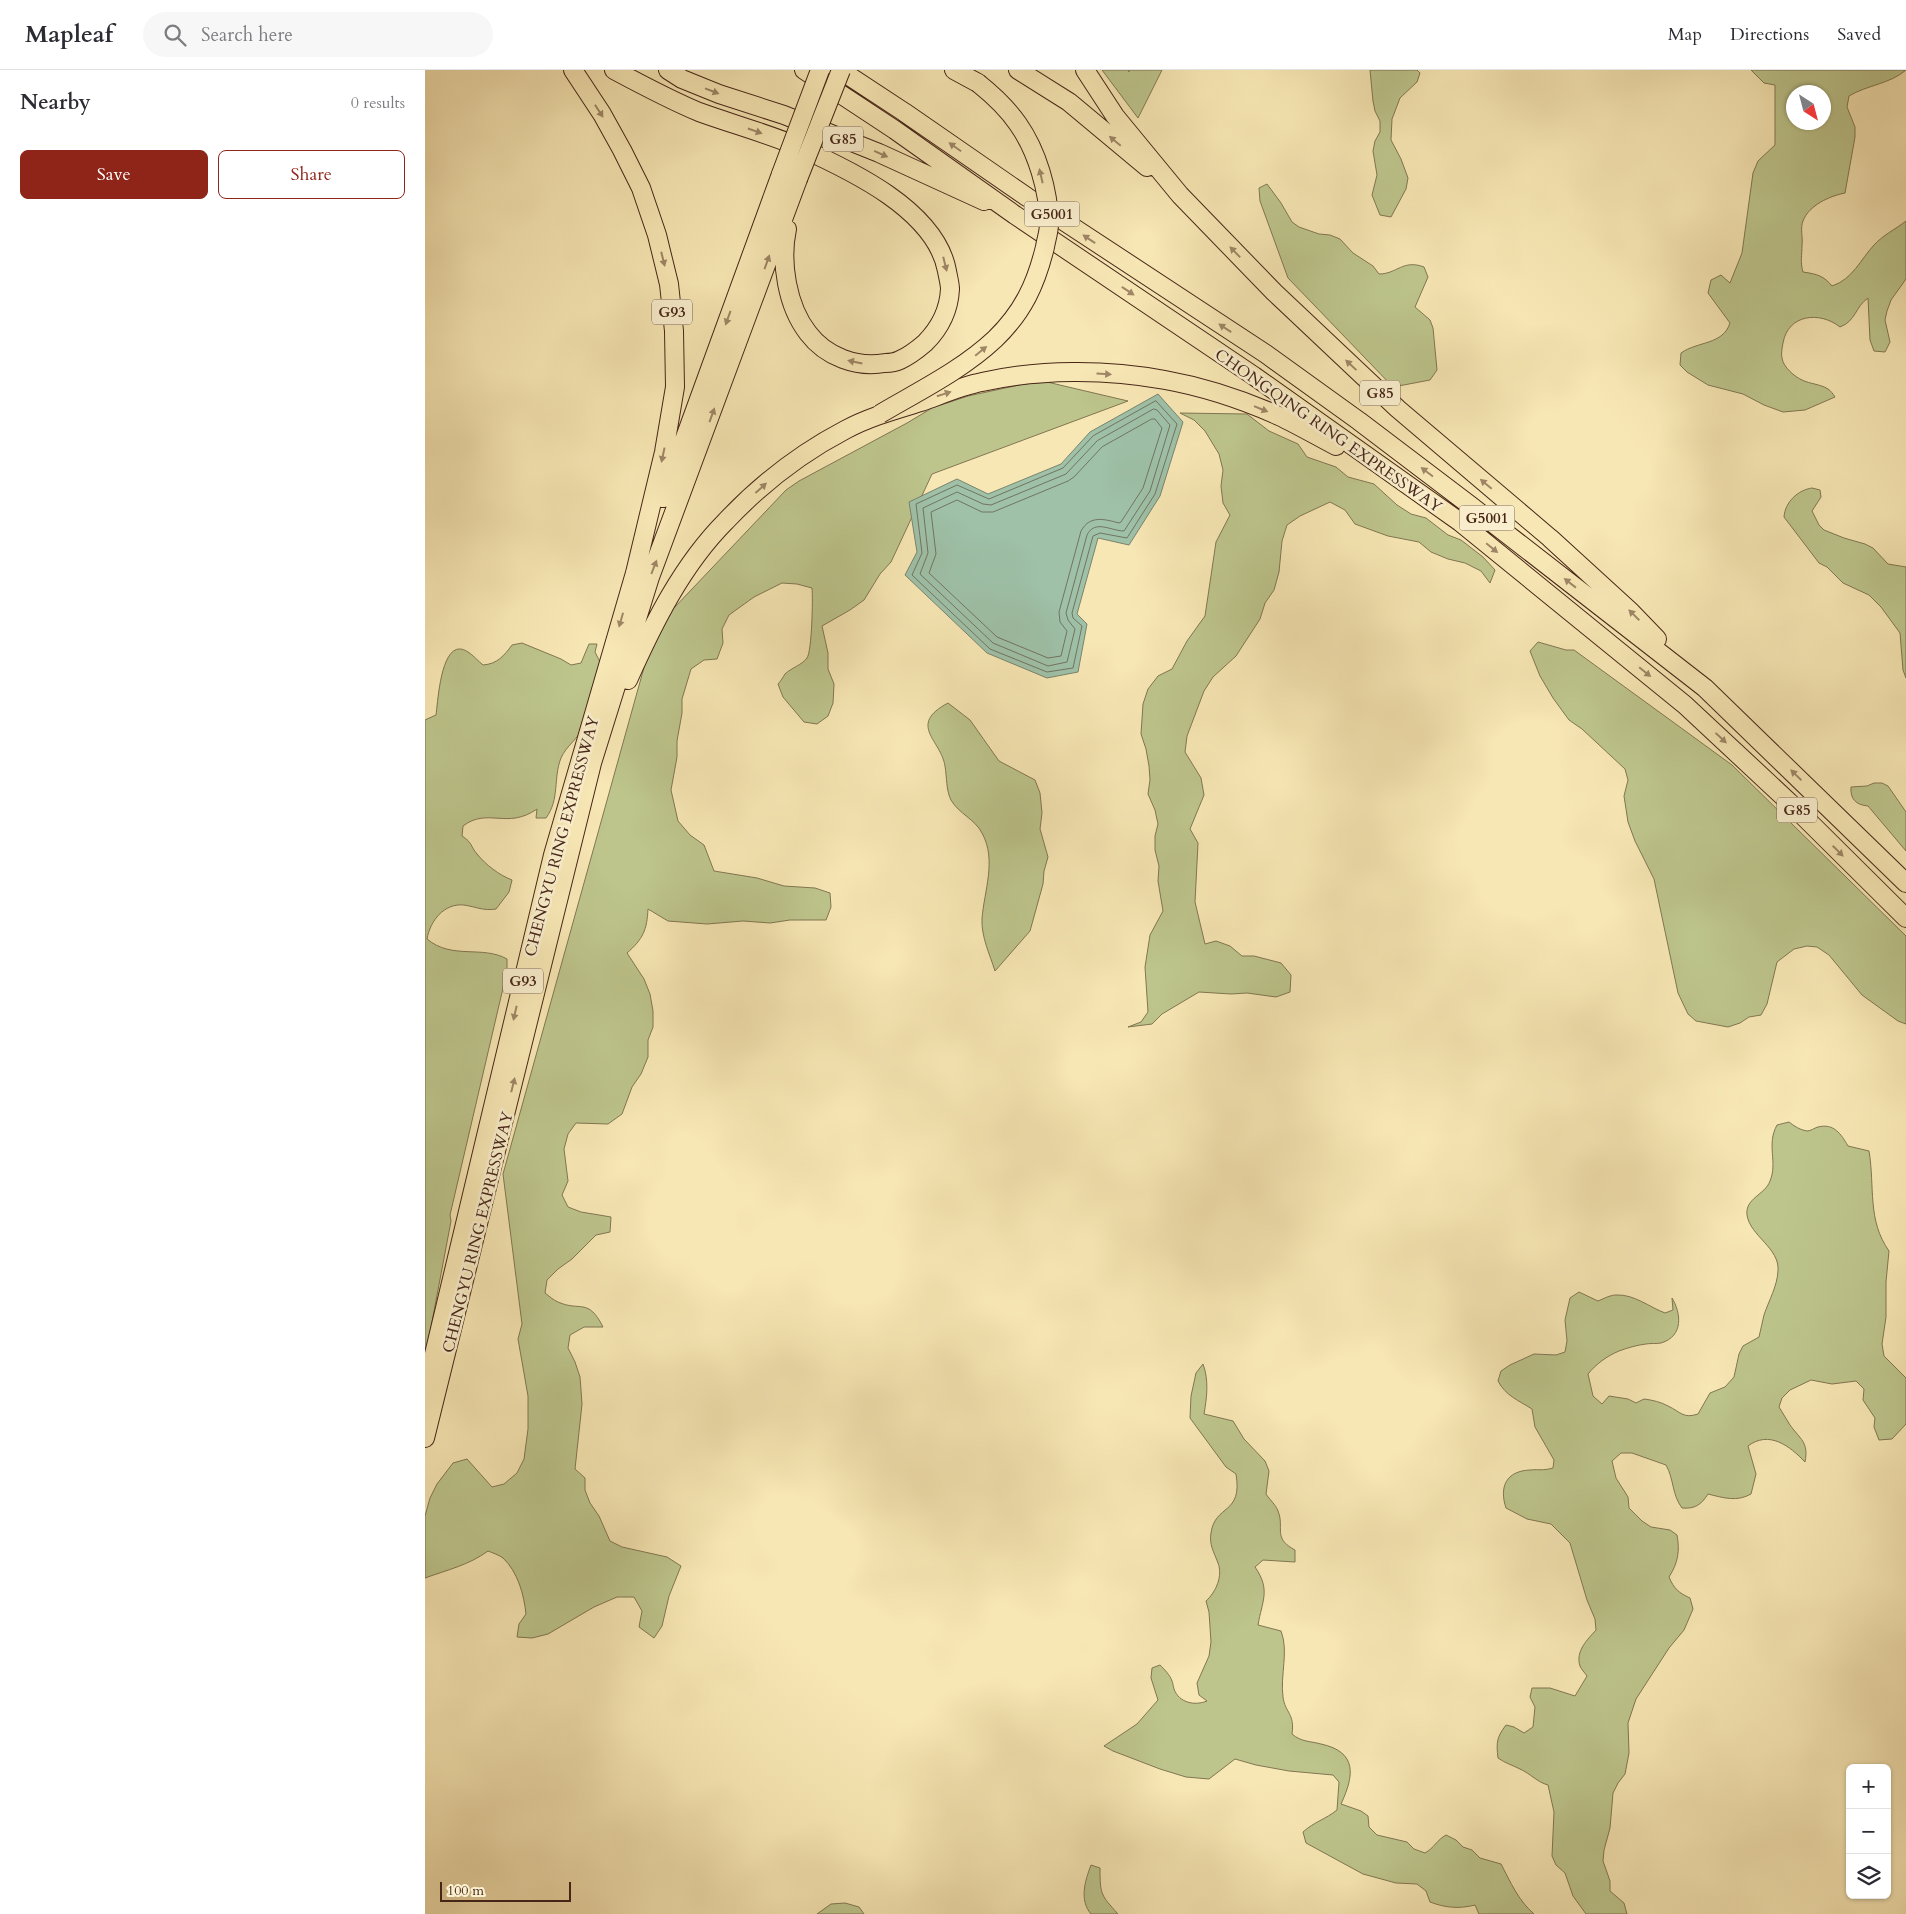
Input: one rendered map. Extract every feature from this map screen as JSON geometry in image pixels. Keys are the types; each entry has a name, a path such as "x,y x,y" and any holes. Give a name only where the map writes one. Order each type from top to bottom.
{"highway":[{"name":"G93","path":"573,70 602,114 641,188 657,235 669,284 674,331 675,387 664,452 635,573"},
{"path":"614,70 697,111 798,146 894,198 921,223 939,247 945,260 950,289 944,316 934,334 919,348 899,361 872,365 850,362 827,351 809,333 792,303 787,279 784,242 798,179"},
{"name":"G85","path":"669,70 681,79 719,94 784,115 879,153 943,184 1015,215"},
{"name":"CHONGQING RING EXPRESSWAY","path":"804,70 895,130 1015,215 1254,376 1460,522 1685,705 1789,802 1906,918"},
{"path":"635,573 820,70"},
{"path":"592,763 650,577 840,70"},
{"name":"CHONGQING RING EXPRESSWAY","path":"840,70 905,112 1035,202 1266,354 1427,472 1705,688 1906,883"},
{"name":"G93","path":"592,763 645,641 694,560 725,521 771,479 807,453 845,430 881,414 953,372 994,340 1015,318 1027,297 1041,264 1049,226 1045,190 1038,162 1019,124 999,101 978,83 954,70"},
{"path":"1018,70 1069,102 1180,195"},
{"name":"G85","path":"1085,70 1115,116 1180,195 1274,292 1398,409 1550,538 1631,612 1705,688"},
{"path":"881,414 981,382 1028,375 1074,373 1126,375 1208,390 1279,416 1404,482"},
{"name":"CHENGYU RING EXPRESSWAY","path":"425,1392 553,854 635,573"},
{"name":"CHENGYU RING EXPRESSWAY","path":"425,1438 592,763"}],"shaded area":[{"path":"1102,70 1128,70 1129,72 1129,70 1162,70 1138,118"},
{"path":"1370,70 1417,70 1420,73 1417,82 1400,98 1392,119 1391,140 1408,178 1406,189 1391,217 1380,215 1372,195 1377,175 1373,151 1375,141 1380,132 1380,121 1373,101"},
{"path":"1751,70 1906,70 1900,75 1849,96 1847,107 1855,127 1855,137 1845,193 1833,196 1815,206 1806,215 1802,227 1801,262 1803,272 1820,276 1832,286 1851,274 1878,241 1906,221 1906,279 1891,300 1885,320 1890,342 1885,352 1874,351 1870,340 1868,298 1860,305 1852,318 1840,327 1832,322 1814,317 1798,321 1786,333 1782,347 1783,361 1799,379 1825,387 1835,397 1805,410 1783,412 1743,394 1708,385 1687,372 1680,365 1681,353 1716,339 1727,330 1730,323 1708,293 1711,280 1721,275 1730,283 1742,253 1753,173 1758,161 1775,145 1775,85 1764,83"},
{"path":"1267,184 1292,222 1299,227 1340,239 1353,253 1373,266 1379,274 1411,265 1424,267 1428,277 1415,307 1430,320 1433,328 1437,370 1430,380 1393,387 1288,278 1260,201 1259,188"},
{"path":"1047,382 1128,401 932,474 891,562 880,574 864,600 822,626 828,653 828,669 834,684 833,703 828,716 817,724 804,722 783,697 778,684 785,674 807,658 809,653 812,624 812,588 782,583 754,597 729,615 722,629 723,643 717,659 704,660 691,669 682,699 677,757 671,790 678,821 690,835 704,845 714,871 757,878 784,886 815,888 830,893 831,907 826,920 790,920 770,923 743,921 707,924 668,921 648,909 647,923 643,934 627,953 644,979 650,994 653,1027 648,1040 648,1057 641,1074 632,1087 622,1114 608,1124 576,1123 568,1134 564,1149 568,1181 562,1195 568,1207 581,1212 611,1217 610,1232 596,1235 572,1259 558,1269 547,1280 545,1293 566,1305 588,1309 598,1318 603,1327 584,1327 570,1335 568,1348 580,1377 582,1404 575,1469 585,1478 585,1490 590,1503 599,1516 610,1541 622,1547 667,1557 681,1566 669,1596 662,1626 654,1638 639,1627 642,1611 634,1597 617,1597 594,1607 548,1634 532,1638 517,1637 519,1624 526,1614 524,1599 513,1570 501,1557 488,1551 466,1564 425,1578 425,1516 430,1498 437,1484 453,1463 467,1459 492,1487 504,1484 517,1473 524,1459 528,1429 528,1396 518,1339 522,1324 503,1174 655,628 786,490 799,481 932,408 968,396 1024,384"},
{"path":"1180,413 1247,414 1269,431 1298,444 1307,457 1336,467 1348,477 1374,484 1397,505 1411,514 1426,518 1448,535 1461,540 1483,557 1495,570 1490,583 1481,571 1465,563 1431,552 1419,542 1388,536 1355,524 1345,510 1330,502 1300,516 1287,525 1282,541 1279,572 1274,590 1265,603 1260,619 1236,656 1213,677 1204,691 1187,736 1185,752 1201,778 1204,795 1190,829 1198,843 1195,902 1205,944 1216,941 1230,946 1242,956 1254,956 1281,963 1291,975 1290,992 1276,997 1247,993 1199,992 1162,1014 1152,1024 1128,1027 1141,1022 1148,1012 1145,967 1150,935 1163,911 1158,881 1159,866 1155,850 1155,836 1158,824 1155,810 1148,794 1149,766 1141,734 1143,704 1148,689 1158,676 1172,669 1187,641 1205,616 1216,542 1230,515 1223,503 1221,486 1223,470 1219,454 1205,431 1194,420"},
{"path":"1812,488 1820,490 1821,497 1812,511 1819,525 1824,530 1873,548 1888,564 1906,567 1906,678 1903,670 1900,633 1881,607 1869,595 1843,583 1827,567 1819,563 1784,517 1787,506 1793,498 1802,491"},
{"path":"1538,642 1566,650 1574,650 1732,765 1906,936 1906,1024 1898,1021 1862,995 1829,955 1817,947 1807,946 1794,949 1777,962 1767,1004 1761,1015 1749,1017 1740,1023 1728,1027 1696,1021 1688,1014 1678,993 1654,879 1635,841 1628,822 1624,796 1628,780 1625,769 1582,729 1569,720 1553,698 1540,676 1530,651"},
{"path":"522,643 571,665 581,663 589,644 597,644 595,652 600,662 587,719 582,730 561,758 557,773 555,796 546,818 536,818 537,809 516,818 481,818 463,826 462,836 466,838 481,858 489,866 512,880 509,892 496,909 457,905 444,910 431,926 427,939 447,949 487,953 507,959 507,971 450,1215 451,1221 425,1359 425,720 436,715 443,672 452,652 459,649 468,652 483,665 500,659 512,645"},
{"path":"948,703 970,720 999,761 1035,780 1040,793 1042,813 1040,829 1048,857 1043,884 1030,931 995,971 984,939 982,925 989,865 986,843 979,828 951,800 948,792 945,766 928,726 930,718 936,711"},
{"path":"1874,783 1882,783 1888,786 1906,812 1906,851 1868,806 1857,803 1853,798 1851,787 1867,786"},
{"path":"1789,1122 1797,1128 1807,1131 1824,1126 1833,1128 1840,1134 1848,1146 1869,1151 1877,1227 1889,1251 1886,1282 1886,1317 1882,1344 1884,1356 1906,1378 1906,1424 1892,1439 1879,1440 1874,1427 1875,1418 1863,1400 1864,1389 1856,1381 1832,1384 1811,1380 1790,1390 1782,1398 1779,1407 1805,1445 1805,1462 1793,1450 1779,1442 1771,1440 1756,1441 1748,1446 1756,1474 1751,1494 1735,1499 1708,1494 1700,1504 1691,1508 1682,1508 1679,1503 1666,1465 1632,1453 1621,1453 1612,1461 1616,1478 1628,1497 1629,1508 1651,1527 1670,1530 1677,1535 1677,1557 1669,1577 1677,1590 1690,1598 1693,1609 1684,1630 1669,1648 1636,1699 1628,1723 1629,1753 1625,1774 1613,1793 1610,1828 1603,1861 1610,1881 1610,1891 1624,1903 1627,1914 1586,1914 1573,1896 1565,1873 1556,1865 1552,1856 1554,1812 1548,1785 1498,1758 1498,1740 1506,1725 1524,1733 1533,1727 1535,1707 1530,1697 1532,1688 1550,1688 1575,1696 1587,1676 1580,1666 1579,1655 1586,1641 1596,1630 1595,1619 1587,1600 1570,1543 1551,1524 1527,1519 1506,1508 1503,1493 1506,1481 1510,1477 1522,1471 1553,1468 1554,1460 1535,1427 1532,1409 1509,1394 1498,1381 1501,1371 1534,1354 1556,1355 1565,1352 1567,1341 1565,1320 1570,1298 1579,1292 1598,1301 1609,1296 1623,1295 1641,1301 1665,1313 1673,1310 1672,1298 1679,1317 1679,1324 1674,1335 1661,1343 1639,1345 1615,1353 1598,1364 1588,1374 1593,1396 1602,1404 1609,1396 1628,1399 1636,1403 1644,1399 1662,1403 1685,1415 1698,1414 1710,1393 1725,1387 1734,1377 1739,1354 1743,1346 1759,1337 1778,1271 1774,1255 1749,1222 1747,1209 1752,1200 1764,1190 1770,1181 1773,1167 1772,1140 1777,1125"},
{"path":"1203,1364 1207,1389 1204,1414 1233,1421 1244,1439 1265,1461 1269,1471 1266,1494 1278,1511 1281,1537 1288,1546 1295,1550 1295,1562 1263,1560 1255,1567 1263,1582 1264,1589 1258,1625 1281,1631 1283,1639 1282,1689 1284,1702 1291,1717 1292,1734 1302,1740 1321,1744 1342,1753 1350,1766 1350,1775 1349,1784 1341,1804 1361,1811 1368,1816 1369,1827 1377,1835 1407,1842 1414,1849 1425,1853 1446,1835 1456,1840 1463,1847 1472,1850 1480,1858 1501,1864 1519,1897 1534,1914 1479,1914 1475,1905 1447,1907 1436,1904 1430,1902 1426,1891 1417,1884 1396,1883 1363,1874 1306,1843 1303,1832 1337,1810 1339,1782 1333,1775 1289,1771 1235,1759 1209,1779 1186,1777 1160,1769 1104,1746 1137,1724 1158,1700 1151,1678 1152,1668 1160,1665 1167,1672 1176,1694 1183,1700 1193,1703 1207,1701 1199,1695 1197,1683 1209,1656 1211,1642 1209,1612 1206,1601 1216,1588 1220,1573 1211,1545 1211,1533 1218,1517 1232,1503 1236,1496 1237,1487 1236,1474 1226,1467 1190,1418 1191,1396 1196,1373"},
{"path":"1091,1865 1100,1868 1101,1889 1108,1903 1118,1914 1091,1914 1087,1909 1084,1890"},
{"path":"845,1903 859,1907 864,1914 817,1914 831,1904"}],"water":[{"path":"1158,394 1183,422 1160,496 1129,545 1098,538 1077,614 1087,624 1078,672 1047,678 987,653 905,575 917,552 909,502 957,479 988,494 1061,464 1090,432"}]}
